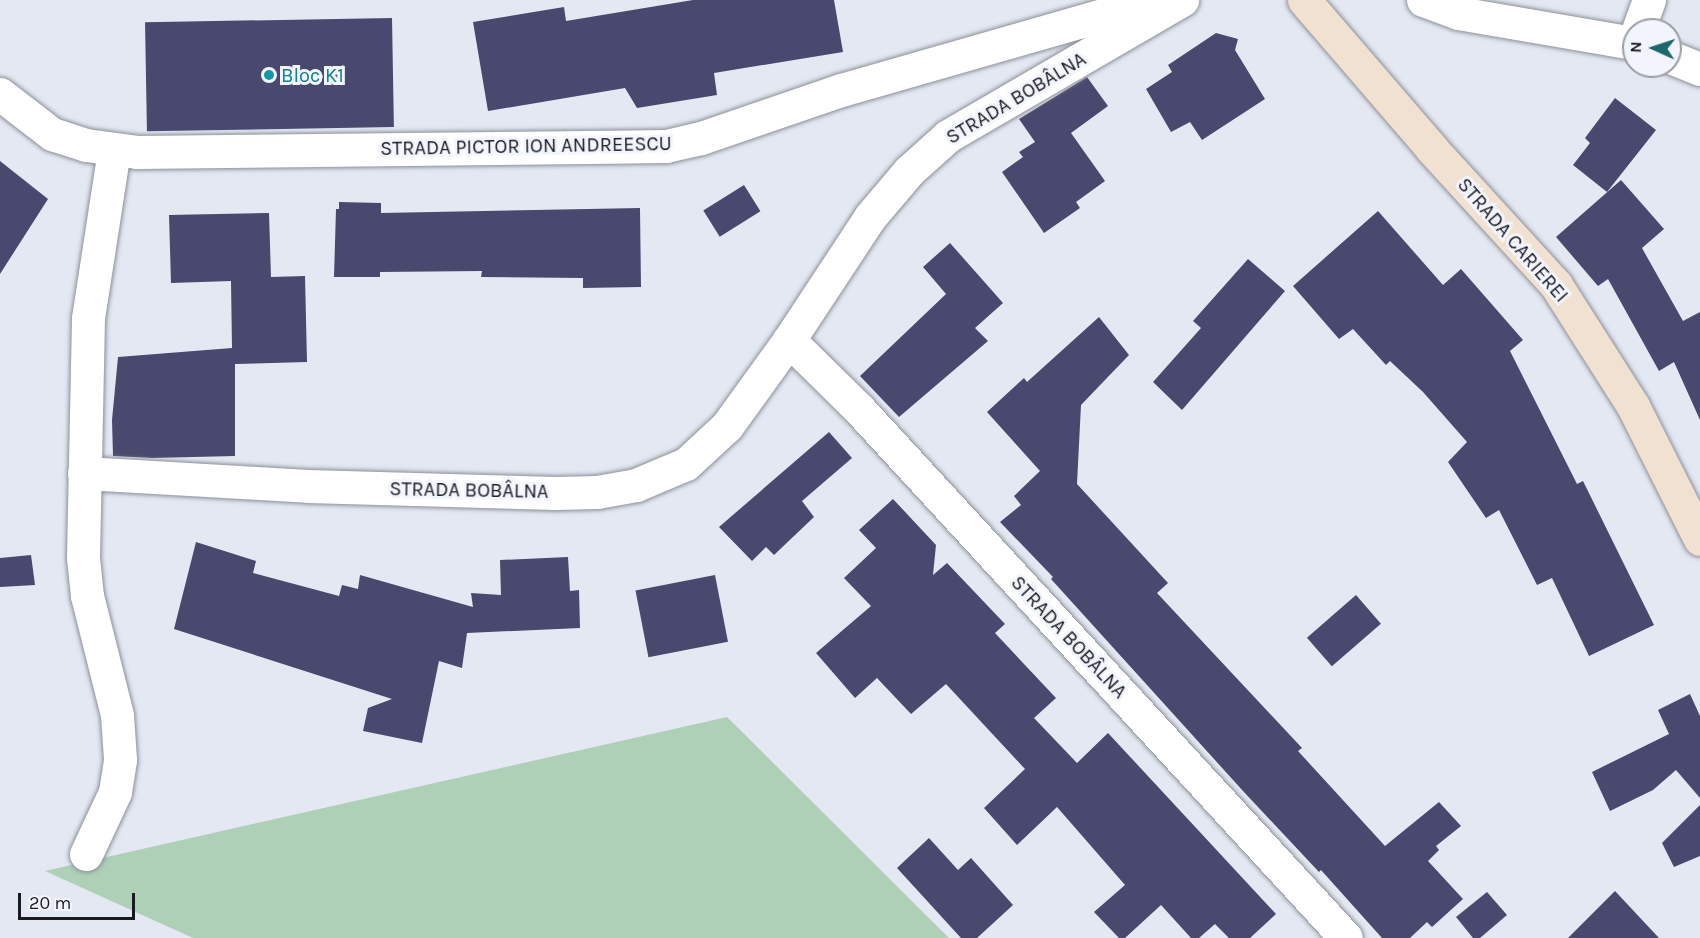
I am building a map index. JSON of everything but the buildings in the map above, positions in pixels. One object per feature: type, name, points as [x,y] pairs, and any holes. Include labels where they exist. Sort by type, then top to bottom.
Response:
[{"type":"street","name":"STRADA PICTOR ION ANDREESCU","points":[[0,94],[52,134],[86,145],[114,150],[174,153],[666,146],[701,138],[841,90],[1155,0]]},
{"type":"street","name":"STRADA BOBÂLNA","points":[[84,473],[308,486],[555,493],[597,492],[636,485],[686,464],[727,426],[789,340],[870,217],[909,171],[948,136],[1182,0]]},
{"type":"street","name":"STRADA CARIEREI","points":[[1304,0],[1432,149],[1556,285],[1633,406],[1700,539]]},
{"type":"street","points":[[1423,0],[1458,13],[1622,37]]},
{"type":"street","points":[[1643,18],[1649,0]]},
{"type":"street","points":[[1682,62],[1700,69]]},
{"type":"street","points":[[86,854],[115,792],[120,759],[117,715],[87,596],[83,557],[88,318],[114,150]]},
{"type":"street","name":"STRADA BOBÂLNA","points":[[789,340],[858,408],[1346,938]]},
{"type":"green space","points":[[727,717],[949,938],[193,938],[45,871]]},
{"type":"place","name":"Bloc K1","points":[[269,75]]}]
